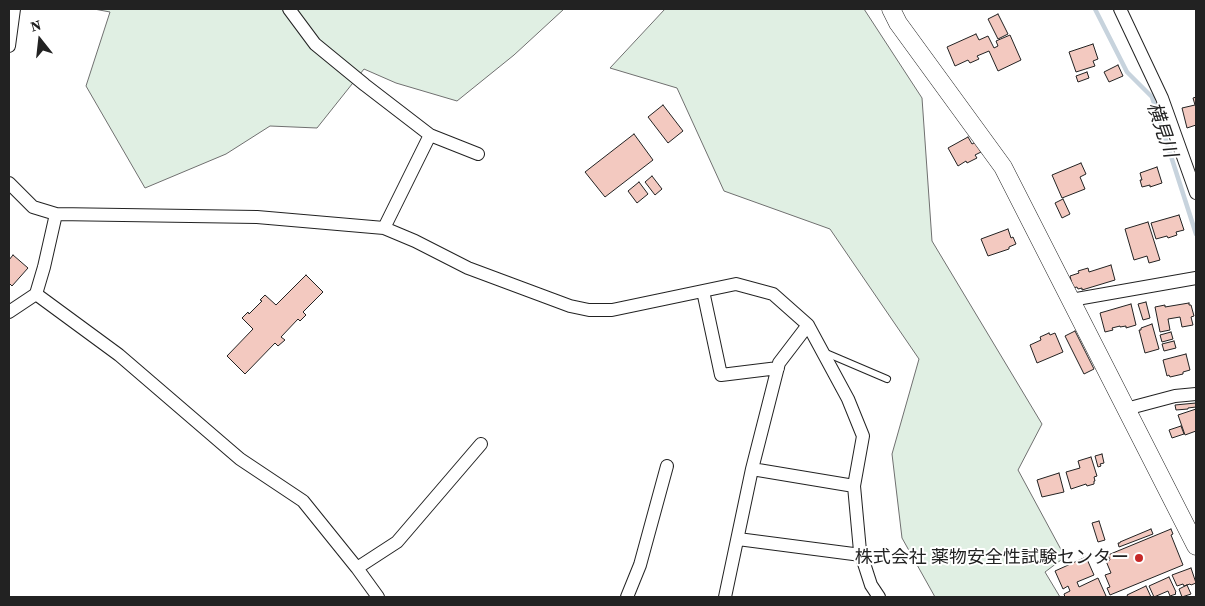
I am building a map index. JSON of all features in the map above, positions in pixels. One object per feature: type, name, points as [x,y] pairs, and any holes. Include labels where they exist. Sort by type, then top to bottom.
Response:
[{"type":"street","points":[[9,46],[14,9]]},
{"type":"street","points":[[289,9],[315,44],[430,135],[478,154]]},
{"type":"street","points":[[890,9],[1002,166],[1196,546]]},
{"type":"street","points":[[1120,9],[1191,161],[1196,193]]},
{"type":"street","points":[[384,228],[430,135]]},
{"type":"street","points":[[9,183],[33,207],[56,214],[257,218],[384,228],[415,241],[468,268],[570,306],[588,310],[612,310],[736,284],[773,294],[808,325],[848,399],[863,436],[854,486],[860,551],[871,585],[880,597]]},
{"type":"street","points":[[9,312],[36,294],[56,214]]},
{"type":"street","points":[[1071,300],[1196,278]]},
{"type":"street","points":[[703,291],[721,375],[778,368]]},
{"type":"street","points":[[36,294],[119,355],[240,459],[303,501],[378,597]]},
{"type":"street","points":[[725,597],[752,470],[779,363],[808,325]]},
{"type":"street","points":[[1126,409],[1175,396],[1196,394]]},
{"type":"street","points":[[357,568],[397,542],[481,444]]},
{"type":"street","points":[[626,597],[640,565],[667,466]]},
{"type":"street","points":[[752,470],[854,486]]},
{"type":"street","points":[[738,539],[861,556]]},
{"type":"lane","points":[[823,352],[886,379]]},
{"type":"green space","points":[[94,9],[564,9],[514,55],[457,101],[396,83],[364,69],[317,128],[270,126],[226,154],[145,188],[86,86],[110,12]]},
{"type":"green space","points":[[665,9],[864,9],[922,98],[932,241],[1042,424],[1018,470],[1065,557],[1045,572],[1060,597],[935,597],[902,538],[892,454],[919,359],[830,229],[724,191],[677,88],[610,68]]},
{"type":"building","points":[[998,14],[1008,34],[998,39],[988,19]]},
{"type":"building","points":[[976,34],[979,40],[988,36],[994,48],[998,46],[996,41],[1010,35],[1021,60],[998,71],[989,51],[977,56],[979,59],[970,63],[968,60],[955,66],[947,47]]},
{"type":"building","points":[[1093,44],[1098,59],[1093,61],[1095,66],[1076,72],[1069,52]]},
{"type":"building","points":[[1118,65],[1123,76],[1109,82],[1104,72]]},
{"type":"building","points":[[1087,72],[1089,78],[1078,82],[1076,76]]},
{"type":"building","points":[[1196,97],[1196,125],[1187,128],[1182,108],[1195,105],[1193,98]]},
{"type":"building","points":[[663,105],[683,131],[668,143],[648,117]]},
{"type":"building","points":[[634,134],[653,160],[605,197],[585,172]]},
{"type":"building","points":[[968,137],[972,144],[976,142],[981,152],[975,155],[977,158],[967,163],[966,161],[958,166],[948,148]]},
{"type":"building","points":[[1081,163],[1086,174],[1080,177],[1085,189],[1062,198],[1052,175]]},
{"type":"building","points":[[1157,167],[1162,183],[1150,187],[1150,185],[1142,187],[1140,173]]},
{"type":"building","points":[[652,176],[662,189],[655,195],[645,182]]},
{"type":"building","points":[[639,182],[648,194],[637,203],[628,191]]},
{"type":"building","points":[[1063,199],[1070,214],[1062,218],[1055,203]]},
{"type":"building","points":[[1179,215],[1184,230],[1176,232],[1177,235],[1168,238],[1167,236],[1156,239],[1151,223]]},
{"type":"building","points":[[1148,222],[1160,260],[1149,263],[1147,256],[1134,260],[1125,229]]},
{"type":"building","points":[[1008,229],[1011,238],[1013,237],[1016,244],[1009,247],[1009,249],[988,256],[981,239]]},
{"type":"building","points":[[13,255],[28,268],[12,286],[9,283],[9,260]]},
{"type":"building","points":[[1111,265],[1115,280],[1082,290],[1082,288],[1073,288],[1070,276],[1079,273],[1078,271],[1088,268],[1089,272]]},
{"type":"building","points":[[306,275],[323,292],[303,312],[306,315],[300,321],[298,319],[281,337],[285,340],[278,346],[275,343],[245,374],[227,356],[253,329],[242,318],[262,301],[260,300],[265,295],[276,305]]},
{"type":"building","points":[[1146,302],[1150,318],[1143,320],[1138,304]]},
{"type":"building","points":[[1189,303],[1194,316],[1191,317],[1193,325],[1182,327],[1180,317],[1168,319],[1170,330],[1160,332],[1155,307]]},
{"type":"building","points":[[1131,304],[1136,325],[1126,328],[1126,326],[1120,326],[1105,332],[1100,313]]},
{"type":"building","points":[[1152,324],[1159,349],[1145,353],[1139,330]]},
{"type":"building","points":[[1075,331],[1094,369],[1084,374],[1065,336]]},
{"type":"building","points":[[1171,332],[1173,339],[1162,342],[1160,335]]},
{"type":"building","points":[[1049,333],[1050,335],[1055,333],[1063,352],[1037,363],[1030,345],[1041,340],[1040,337]]},
{"type":"building","points":[[1174,341],[1176,348],[1164,351],[1162,344]]},
{"type":"building","points":[[1186,354],[1190,370],[1183,372],[1183,374],[1167,376],[1163,360]]},
{"type":"building","points":[[1196,403],[1196,407],[1176,410],[1175,405]]},
{"type":"building","points":[[1196,409],[1196,431],[1185,435],[1178,415]]},
{"type":"building","points":[[1181,426],[1184,434],[1172,438],[1169,430]]},
{"type":"building","points":[[1102,454],[1104,463],[1098,467],[1095,456]]},
{"type":"building","points":[[1091,457],[1097,476],[1094,477],[1094,484],[1087,486],[1086,484],[1071,489],[1066,472],[1080,468],[1078,461]]},
{"type":"building","points":[[1059,473],[1064,492],[1042,497],[1037,480]]},
{"type":"building","points":[[1099,521],[1105,540],[1098,542],[1092,523]]},
{"type":"building","points":[[1151,529],[1153,534],[1119,547],[1118,543]]},
{"type":"building","points":[[1171,529],[1173,534],[1171,535],[1183,565],[1110,595],[1107,588],[1110,587],[1105,575],[1111,573],[1106,561],[1110,560],[1108,555]]},
{"type":"building","points":[[1086,557],[1094,575],[1077,582],[1079,587],[1098,578],[1106,596],[1065,597],[1064,594],[1070,591],[1068,586],[1063,589],[1055,571]]},
{"type":"building","points":[[1191,568],[1196,583],[1177,586],[1172,575]]},
{"type":"building","points":[[1169,577],[1176,594],[1170,596],[1168,591],[1154,597],[1149,586]]},
{"type":"building","points":[[1187,585],[1191,594],[1182,597],[1179,589]]},
{"type":"building","points":[[1146,586],[1151,597],[1128,597],[1127,595]]},
{"type":"waterway","name":"横見川","points":[[1095,9],[1127,72],[1152,97],[1196,234]]},
{"type":"place","name":"株式会社 薬物安全性試験センター","points":[[1139,558]]}]
